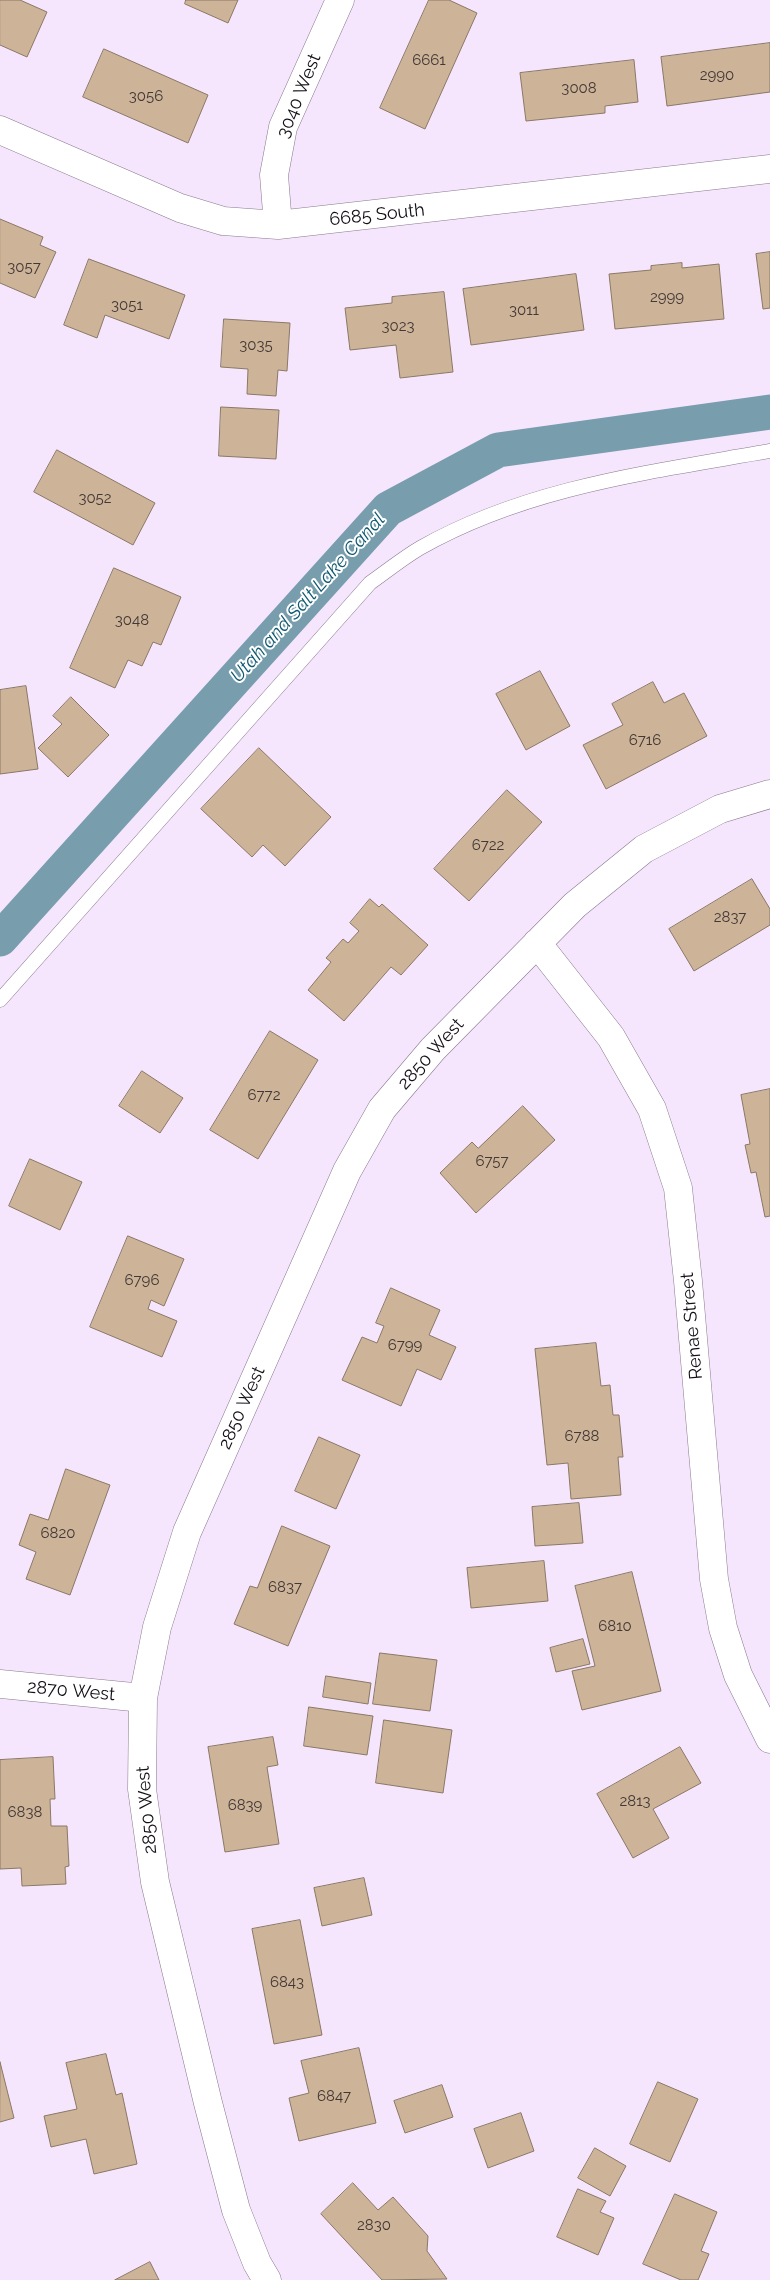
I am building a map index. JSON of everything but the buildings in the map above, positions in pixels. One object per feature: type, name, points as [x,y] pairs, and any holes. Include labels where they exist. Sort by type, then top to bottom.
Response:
[{"type":"street","name":"3040 West","points":[[278,225],[274,175],[283,127],[340,0]]},
{"type":"street","name":"6685 South","points":[[0,130],[180,208],[223,221],[278,225],[770,169]]},
{"type":"street","name":"2850 West","points":[[267,2280],[256,2264],[236,2210],[208,2103],[155,1882],[142,1789],[143,1698],[157,1627],[188,1532],[347,1171],[382,1109],[420,1064],[537,943],[576,905],[644,849],[720,810],[766,795]]},
{"type":"street","name":"Renae Street","points":[[537,943],[610,1037],[652,1110],[678,1188],[714,1579],[723,1628],[738,1675],[770,1739]]},
{"type":"street","name":"2870 West","points":[[0,1684],[143,1698]]},
{"type":"lane","points":[[0,1000],[370,583],[420,549],[454,531],[521,504],[602,481],[770,451]]},
{"type":"waterway","name":"Utah and Salt Lake Canal","points":[[0,939],[388,509],[498,450],[770,412]]}]
